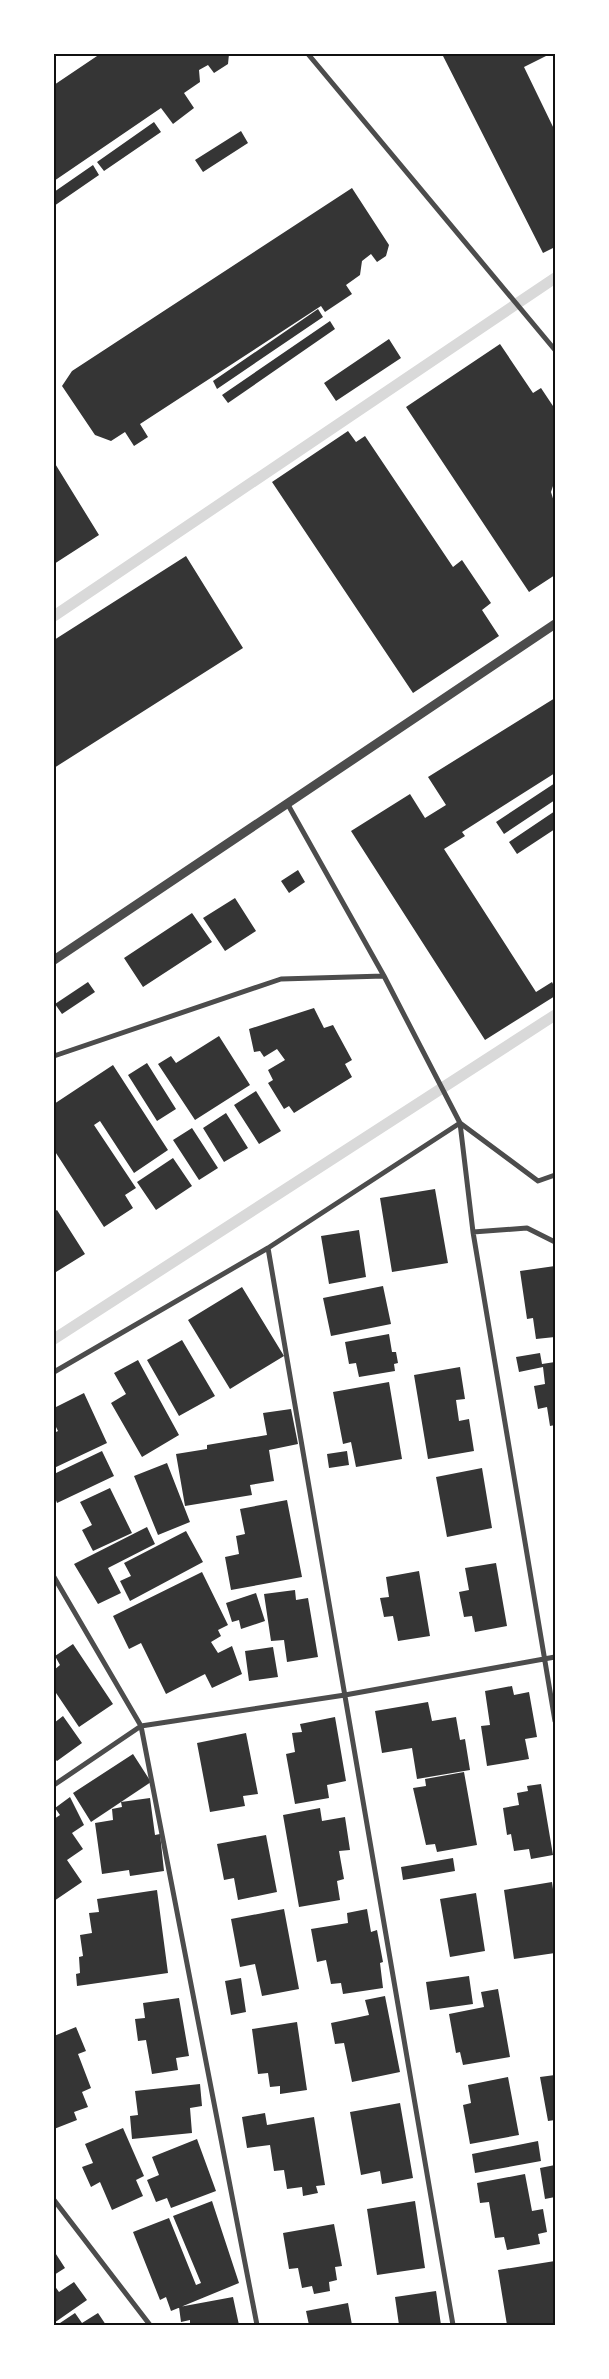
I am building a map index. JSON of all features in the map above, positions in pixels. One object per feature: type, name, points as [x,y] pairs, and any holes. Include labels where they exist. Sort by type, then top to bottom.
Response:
[{"type":"street","points":[[308,54],[555,350]]},
{"type":"street","points":[[54,960],[555,624]]},
{"type":"street","points":[[287,802],[384,976],[460,1123],[473,1232],[555,1721]]},
{"type":"street","points":[[54,1056],[281,978],[384,976]]},
{"type":"street","points":[[460,1123],[538,1181],[555,1175]]},
{"type":"street","points":[[54,1372],[268,1248],[460,1123]]},
{"type":"street","points":[[473,1232],[528,1228],[555,1242]]},
{"type":"street","points":[[268,1248],[453,2325]]},
{"type":"street","points":[[54,1577],[141,1726],[257,2325]]},
{"type":"street","points":[[54,1785],[141,1726],[346,1695],[555,1656]]},
{"type":"street","points":[[54,2200],[150,2325]]},
{"type":"building","points":[[100,54],[229,54],[228,64],[214,73],[208,65],[199,70],[200,82],[184,93],[194,108],[173,124],[161,108],[54,181],[54,85]]},
{"type":"building","points":[[442,54],[548,55],[524,67],[555,131],[555,247],[543,253]]},
{"type":"building","points":[[154,122],[161,132],[104,171],[97,162]]},
{"type":"building","points":[[241,131],[248,143],[203,172],[195,160]]},
{"type":"building","points":[[93,165],[99,175],[54,206],[54,192]]},
{"type":"building","points":[[352,188],[389,245],[386,256],[377,262],[371,254],[362,261],[360,275],[346,285],[352,294],[325,312],[321,306],[140,424],[148,437],[134,446],[125,432],[111,441],[95,435],[62,386],[72,371]]},
{"type":"building","points":[[318,309],[323,317],[217,389],[213,381]]},
{"type":"building","points":[[330,321],[335,329],[228,403],[222,395]]},
{"type":"building","points":[[389,339],[401,358],[336,401],[324,383]]},
{"type":"building","points":[[500,344],[533,393],[541,388],[555,409],[555,480],[551,492],[555,505],[555,575],[529,592],[406,407]]},
{"type":"building","points":[[348,431],[356,442],[365,436],[453,567],[462,560],[491,603],[482,610],[499,636],[413,693],[272,482]]},
{"type":"building","points":[[54,462],[99,535],[54,564]]},
{"type":"building","points":[[186,556],[243,648],[54,768],[54,640]]},
{"type":"building","points":[[555,698],[555,773],[462,832],[465,836],[444,849],[536,992],[552,982],[555,988],[555,996],[485,1040],[351,831],[410,794],[425,818],[446,805],[428,777]]},
{"type":"building","points":[[555,783],[555,800],[504,834],[496,822]]},
{"type":"building","points":[[555,811],[555,829],[517,854],[509,842]]},
{"type":"building","points":[[298,870],[305,882],[289,893],[281,881]]},
{"type":"building","points":[[235,898],[256,931],[225,951],[203,918]]},
{"type":"building","points":[[192,913],[212,942],[143,987],[124,958]]},
{"type":"building","points":[[88,982],[95,992],[62,1014],[55,1004]]},
{"type":"building","points":[[314,1008],[324,1028],[333,1025],[352,1060],[345,1064],[352,1077],[294,1113],[289,1106],[284,1109],[268,1083],[273,1080],[268,1070],[285,1060],[277,1049],[264,1057],[260,1051],[254,1052],[249,1029]]},
{"type":"building","points":[[219,1036],[250,1085],[195,1120],[158,1064],[171,1056],[176,1063]]},
{"type":"building","points":[[147,1063],[176,1109],[157,1121],[128,1075]]},
{"type":"building","points":[[113,1065],[168,1150],[134,1173],[100,1121],[94,1125],[136,1188],[125,1195],[133,1208],[104,1227],[54,1150],[54,1121],[56,1119],[54,1104]]},
{"type":"building","points":[[256,1091],[281,1131],[259,1144],[234,1105]]},
{"type":"building","points":[[226,1113],[248,1148],[224,1162],[203,1128]]},
{"type":"building","points":[[192,1128],[218,1168],[199,1180],[173,1140]]},
{"type":"building","points":[[173,1158],[192,1186],[156,1210],[137,1182]]},
{"type":"building","points":[[435,1189],[448,1263],[392,1272],[380,1198]]},
{"type":"building","points":[[57,1210],[85,1254],[56,1272],[54,1269],[54,1212]]},
{"type":"building","points":[[359,1230],[366,1277],[329,1284],[321,1236]]},
{"type":"building","points":[[555,1266],[555,1337],[536,1339],[533,1318],[527,1319],[520,1271]]},
{"type":"building","points":[[383,1286],[391,1324],[331,1336],[323,1298]]},
{"type":"building","points":[[242,1287],[284,1356],[230,1389],[188,1320]]},
{"type":"building","points":[[389,1334],[392,1352],[396,1352],[398,1363],[394,1364],[395,1371],[359,1377],[356,1363],[349,1364],[345,1342]]},
{"type":"building","points":[[182,1340],[215,1396],[179,1416],[147,1360]]},
{"type":"building","points":[[540,1353],[542,1364],[555,1362],[555,1425],[550,1426],[547,1407],[538,1409],[534,1386],[545,1384],[543,1367],[519,1372],[516,1357]]},
{"type":"building","points":[[138,1360],[179,1435],[142,1457],[111,1403],[126,1394],[114,1373]]},
{"type":"building","points":[[460,1367],[465,1399],[456,1400],[459,1421],[469,1419],[474,1451],[428,1459],[414,1375]]},
{"type":"building","points":[[389,1382],[402,1459],[356,1467],[351,1442],[343,1444],[333,1392]]},
{"type":"building","points":[[84,1393],[107,1443],[54,1468],[54,1433],[58,1431],[54,1423],[54,1408]]},
{"type":"building","points":[[291,1409],[298,1444],[269,1450],[274,1481],[250,1485],[252,1495],[185,1506],[176,1454],[207,1449],[207,1445],[267,1435],[263,1413]]},
{"type":"building","points":[[102,1451],[114,1476],[57,1503],[54,1495],[54,1474]]},
{"type":"building","points":[[347,1451],[349,1465],[329,1468],[327,1454]]},
{"type":"building","points":[[167,1463],[190,1522],[158,1535],[134,1476]]},
{"type":"building","points":[[482,1468],[492,1528],[447,1537],[436,1477]]},
{"type":"building","points":[[110,1488],[132,1533],[93,1551],[82,1530],[92,1525],[80,1502]]},
{"type":"building","points":[[287,1500],[302,1577],[231,1590],[225,1557],[239,1554],[236,1536],[245,1534],[240,1509]]},
{"type":"building","points":[[147,1527],[155,1544],[108,1568],[121,1593],[98,1604],[74,1564]]},
{"type":"building","points":[[186,1531],[203,1562],[130,1601],[120,1581],[131,1576],[124,1563]]},
{"type":"building","points":[[496,1563],[507,1626],[475,1632],[472,1616],[464,1617],[459,1592],[469,1590],[465,1568]]},
{"type":"building","points":[[419,1571],[430,1636],[398,1641],[393,1616],[384,1617],[380,1598],[389,1597],[386,1577]]},
{"type":"building","points":[[202,1572],[228,1625],[218,1630],[221,1636],[211,1642],[218,1653],[232,1646],[242,1674],[212,1688],[205,1674],[166,1694],[141,1643],[129,1649],[113,1616]]},
{"type":"building","points":[[295,1590],[296,1600],[308,1598],[318,1657],[287,1662],[284,1640],[271,1641],[264,1594]]},
{"type":"building","points":[[256,1593],[265,1621],[241,1629],[239,1620],[232,1622],[226,1603]]},
{"type":"building","points":[[73,1644],[113,1704],[79,1727],[54,1690],[54,1670],[60,1665],[55,1656]]},
{"type":"building","points":[[273,1647],[278,1677],[249,1681],[245,1651]]},
{"type":"building","points":[[512,1686],[514,1695],[529,1692],[537,1737],[525,1739],[529,1759],[487,1766],[481,1726],[490,1725],[485,1691]]},
{"type":"building","points":[[428,1702],[432,1721],[456,1717],[460,1740],[465,1739],[470,1770],[417,1779],[412,1748],[382,1753],[375,1711]]},
{"type":"building","points":[[63,1716],[82,1743],[57,1761],[54,1758],[54,1723]]},
{"type":"building","points":[[335,1717],[346,1781],[327,1785],[329,1798],[295,1804],[286,1754],[295,1752],[292,1733],[302,1732],[300,1724]]},
{"type":"building","points":[[246,1733],[258,1794],[243,1796],[245,1806],[210,1812],[197,1743]]},
{"type":"building","points":[[133,1754],[151,1782],[91,1822],[73,1793]]},
{"type":"building","points":[[464,1772],[477,1845],[437,1852],[435,1844],[426,1845],[413,1788],[426,1786],[425,1779]]},
{"type":"building","points":[[541,1784],[553,1855],[531,1859],[529,1849],[514,1851],[511,1834],[507,1835],[503,1808],[519,1805],[517,1793],[528,1791],[527,1786]]},
{"type":"building","points":[[70,1797],[84,1825],[72,1833],[83,1849],[67,1860],[82,1882],[54,1901],[54,1819],[60,1815],[55,1808]]},
{"type":"building","points":[[150,1798],[155,1835],[160,1834],[164,1871],[130,1876],[129,1870],[102,1874],[95,1823],[113,1820],[112,1809],[122,1807],[121,1802]]},
{"type":"building","points":[[320,1808],[322,1821],[345,1817],[350,1850],[339,1851],[344,1879],[337,1881],[340,1900],[299,1907],[283,1815]]},
{"type":"building","points":[[266,1835],[277,1892],[238,1900],[234,1878],[224,1880],[217,1844]]},
{"type":"building","points":[[453,1858],[455,1871],[403,1880],[401,1867]]},
{"type":"building","points":[[552,1882],[553,1889],[555,1889],[555,1953],[514,1959],[504,1890]]},
{"type":"building","points":[[157,1890],[168,1973],[77,1986],[76,1974],[80,1973],[79,1957],[83,1956],[80,1935],[92,1933],[89,1913],[99,1912],[97,1899]]},
{"type":"building","points":[[476,1893],[485,1951],[450,1957],[440,1899]]},
{"type":"building","points":[[284,1909],[299,1989],[262,1996],[255,1964],[240,1967],[231,1919]]},
{"type":"building","points":[[367,1909],[371,1932],[377,1930],[383,1962],[380,1963],[383,1988],[343,1994],[341,1983],[331,1984],[326,1960],[317,1962],[311,1929],[348,1923],[347,1913]]},
{"type":"building","points":[[469,1976],[473,2004],[430,2010],[426,1982]]},
{"type":"building","points":[[241,1978],[246,2012],[231,2015],[225,1981]]},
{"type":"building","points":[[498,1989],[510,2057],[463,2065],[460,2052],[456,2053],[449,2014],[484,2007],[481,1992]]},
{"type":"building","points":[[385,1996],[400,2072],[352,2082],[344,2043],[335,2044],[331,2023],[369,2015],[365,2000]]},
{"type":"building","points":[[179,1998],[189,2056],[176,2058],[178,2070],[152,2074],[146,2040],[138,2041],[135,2019],[145,2018],[143,2003]]},
{"type":"building","points":[[297,2022],[307,2090],[280,2094],[280,2086],[270,2087],[268,2073],[258,2074],[252,2029]]},
{"type":"building","points":[[76,2027],[86,2051],[78,2054],[91,2088],[82,2092],[88,2107],[74,2112],[77,2120],[54,2129],[54,2036]]},
{"type":"building","points":[[555,2075],[555,2120],[548,2121],[540,2077]]},
{"type":"building","points":[[508,2077],[519,2135],[470,2144],[463,2105],[471,2103],[468,2085]]},
{"type":"building","points":[[200,2084],[202,2106],[190,2108],[192,2133],[132,2139],[130,2116],[138,2115],[135,2091]]},
{"type":"building","points":[[400,2103],[413,2178],[382,2184],[380,2171],[361,2175],[350,2112]]},
{"type":"building","points":[[265,2113],[267,2125],[314,2117],[325,2185],[316,2186],[318,2193],[303,2196],[302,2187],[287,2189],[284,2170],[274,2171],[270,2145],[247,2148],[242,2117]]},
{"type":"building","points":[[123,2128],[144,2176],[136,2180],[143,2196],[112,2210],[100,2182],[91,2187],[82,2167],[93,2163],[85,2144]]},
{"type":"building","points":[[197,2139],[216,2191],[171,2208],[167,2198],[156,2202],[147,2180],[159,2175],[152,2157]]},
{"type":"building","points":[[538,2141],[541,2161],[475,2173],[472,2154]]},
{"type":"building","points":[[555,2165],[555,2197],[545,2199],[540,2168]]},
{"type":"building","points":[[525,2174],[532,2211],[543,2209],[547,2232],[538,2234],[540,2244],[507,2250],[504,2237],[495,2238],[489,2202],[480,2203],[477,2183]]},
{"type":"building","points":[[212,2201],[239,2283],[171,2311],[166,2297],[160,2300],[133,2232],[169,2218],[196,2285],[201,2283],[173,2216]]},
{"type":"building","points":[[415,2201],[425,2268],[377,2275],[367,2209]]},
{"type":"building","points":[[334,2224],[342,2266],[335,2267],[337,2280],[329,2282],[330,2291],[314,2294],[312,2286],[302,2288],[298,2268],[289,2269],[283,2233]]},
{"type":"building","points":[[54,2251],[65,2268],[54,2275]]},
{"type":"building","points":[[555,2261],[555,2325],[507,2325],[498,2270]]},
{"type":"building","points":[[74,2282],[87,2300],[54,2323],[54,2285],[59,2292]]},
{"type":"building","points":[[436,2291],[441,2325],[399,2325],[395,2297]]},
{"type":"building","points":[[233,2297],[239,2325],[190,2325],[190,2320],[181,2322],[179,2307]]},
{"type":"building","points":[[348,2303],[352,2325],[309,2325],[306,2311]]},
{"type":"building","points":[[75,2313],[82,2323],[98,2313],[106,2325],[57,2325]]},
{"type":"waterway","points":[[54,616],[555,278]]},
{"type":"waterway","points":[[54,1339],[555,1015]]}]
